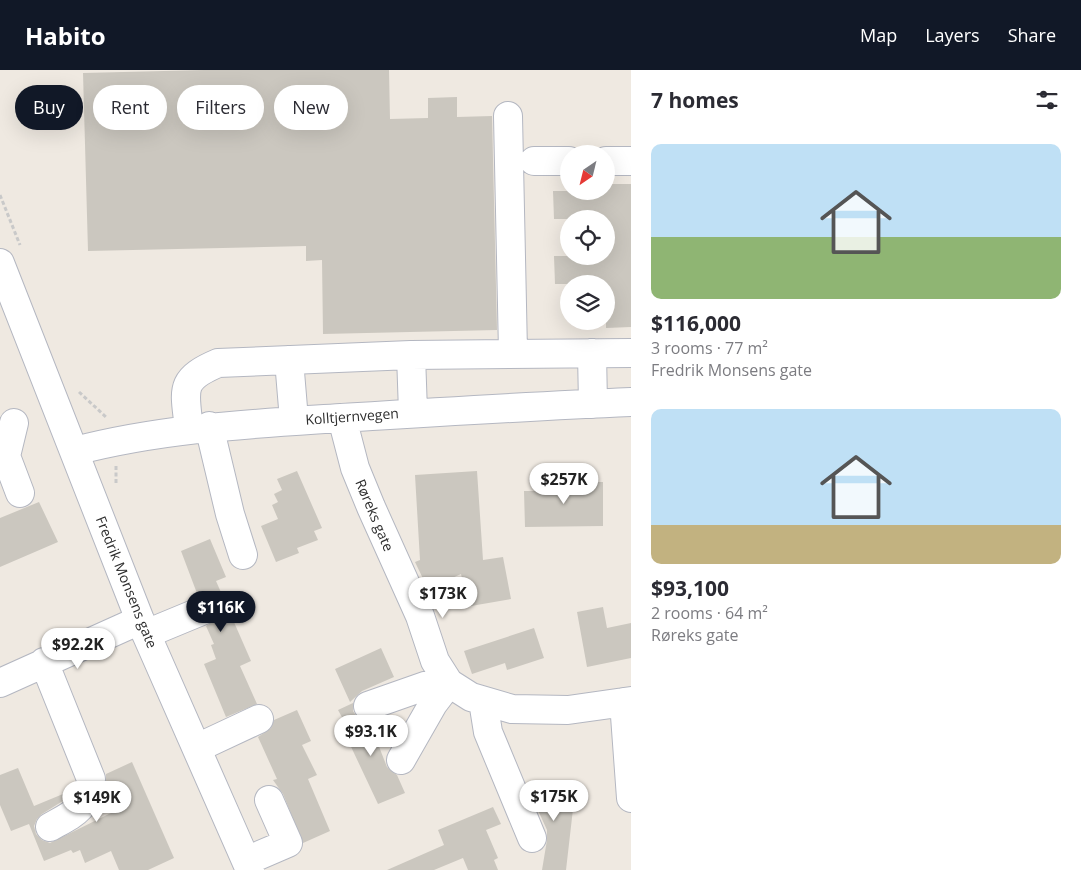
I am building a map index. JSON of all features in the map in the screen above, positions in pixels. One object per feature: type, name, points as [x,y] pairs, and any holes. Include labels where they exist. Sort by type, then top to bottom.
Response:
[{"type":"street","points":[[508,116],[513,352]]},
{"type":"street","points":[[534,161],[560,161]]},
{"type":"street","points":[[615,161],[631,161]]},
{"type":"street","name":"Fredrik Monsens gate","points":[[11,257],[76,451],[143,627],[248,866]]},
{"type":"street","points":[[243,555],[186,394],[189,380],[199,371],[218,364],[289,360],[513,352],[631,353]]},
{"type":"street","points":[[592,354],[593,404]]},
{"type":"street","points":[[411,355],[413,412]]},
{"type":"street","points":[[289,360],[294,420]]},
{"type":"street","name":"Kolltjernvegen","points":[[76,451],[116,440],[199,427],[413,412],[631,402]]},
{"type":"street","name":"Røreks gate","points":[[342,418],[355,468],[371,508],[420,616],[435,661],[449,683],[471,697],[512,709],[568,710],[627,702]]},
{"type":"street","points":[[14,423],[3,458],[20,494]]},
{"type":"street","points":[[0,683],[44,662],[143,627],[204,610]]},
{"type":"street","points":[[44,662],[90,779],[88,796],[78,810],[50,827]]},
{"type":"street","points":[[368,706],[425,686],[449,683]]},
{"type":"street","points":[[401,760],[433,704],[449,683]]},
{"type":"street","points":[[483,701],[488,732],[532,838]]},
{"type":"street","points":[[627,702],[631,798]]},
{"type":"street","points":[[197,748],[259,718]]},
{"type":"street","points":[[248,866],[288,843],[268,800]]},
{"type":"path","points":[[0,195],[11,257]]},
{"type":"path","points":[[77,390],[106,416],[116,440],[116,483],[118,491]]},
{"type":"building","points":[[204,70],[389,70],[390,119],[428,118],[428,98],[457,97],[457,117],[492,116],[497,330],[323,334],[322,260],[306,261],[306,246],[88,251],[83,73]]},
{"type":"building","points":[[615,184],[631,184],[631,327],[615,328],[615,275],[560,275],[560,284],[555,284],[554,256],[560,256],[560,265],[615,265],[615,210],[560,210],[560,219],[554,219],[553,191],[560,191],[560,200],[615,200]]},
{"type":"building","points":[[297,471],[322,528],[314,531],[318,540],[297,548],[299,553],[276,562],[261,526],[278,519],[272,505],[278,502],[274,494],[282,490],[277,479]]},
{"type":"building","points":[[477,471],[483,560],[503,557],[511,599],[471,606],[470,597],[466,597],[461,574],[428,589],[415,562],[420,560],[415,475]]},
{"type":"building","points":[[534,482],[603,482],[603,526],[525,527],[524,491],[534,491]]},
{"type":"building","points":[[39,502],[58,542],[0,567],[0,518]]},
{"type":"building","points":[[210,539],[226,577],[216,581],[251,661],[240,666],[257,704],[226,717],[204,664],[216,659],[211,645],[214,644],[206,626],[217,619],[219,604],[213,597],[206,595],[198,596],[181,551]]},
{"type":"building","points":[[603,607],[607,628],[631,623],[631,658],[587,667],[577,612]]},
{"type":"building","points":[[534,628],[544,658],[507,670],[505,663],[472,674],[464,651]]},
{"type":"building","points":[[381,648],[394,677],[362,691],[350,702],[335,669]]},
{"type":"building","points":[[353,703],[353,711],[357,717],[369,721],[387,767],[397,775],[405,793],[378,804],[345,734],[350,732],[338,710]]},
{"type":"building","points":[[297,710],[311,741],[302,745],[317,775],[308,779],[330,831],[303,843],[283,794],[273,780],[277,779],[258,737],[271,728],[274,720]]},
{"type":"building","points":[[132,762],[174,858],[148,870],[119,870],[111,851],[85,863],[80,850],[73,853],[71,850],[44,861],[29,824],[11,831],[0,805],[0,775],[18,768],[34,806],[63,794],[66,799],[42,814],[34,826],[36,834],[42,840],[50,843],[115,811],[106,784],[106,774]]},
{"type":"building","points":[[532,780],[562,780],[563,809],[573,809],[566,870],[542,870],[547,830],[532,797]]},
{"type":"building","points":[[493,807],[501,824],[486,830],[498,858],[494,860],[498,870],[468,870],[463,858],[434,870],[387,870],[444,845],[438,830]]}]
